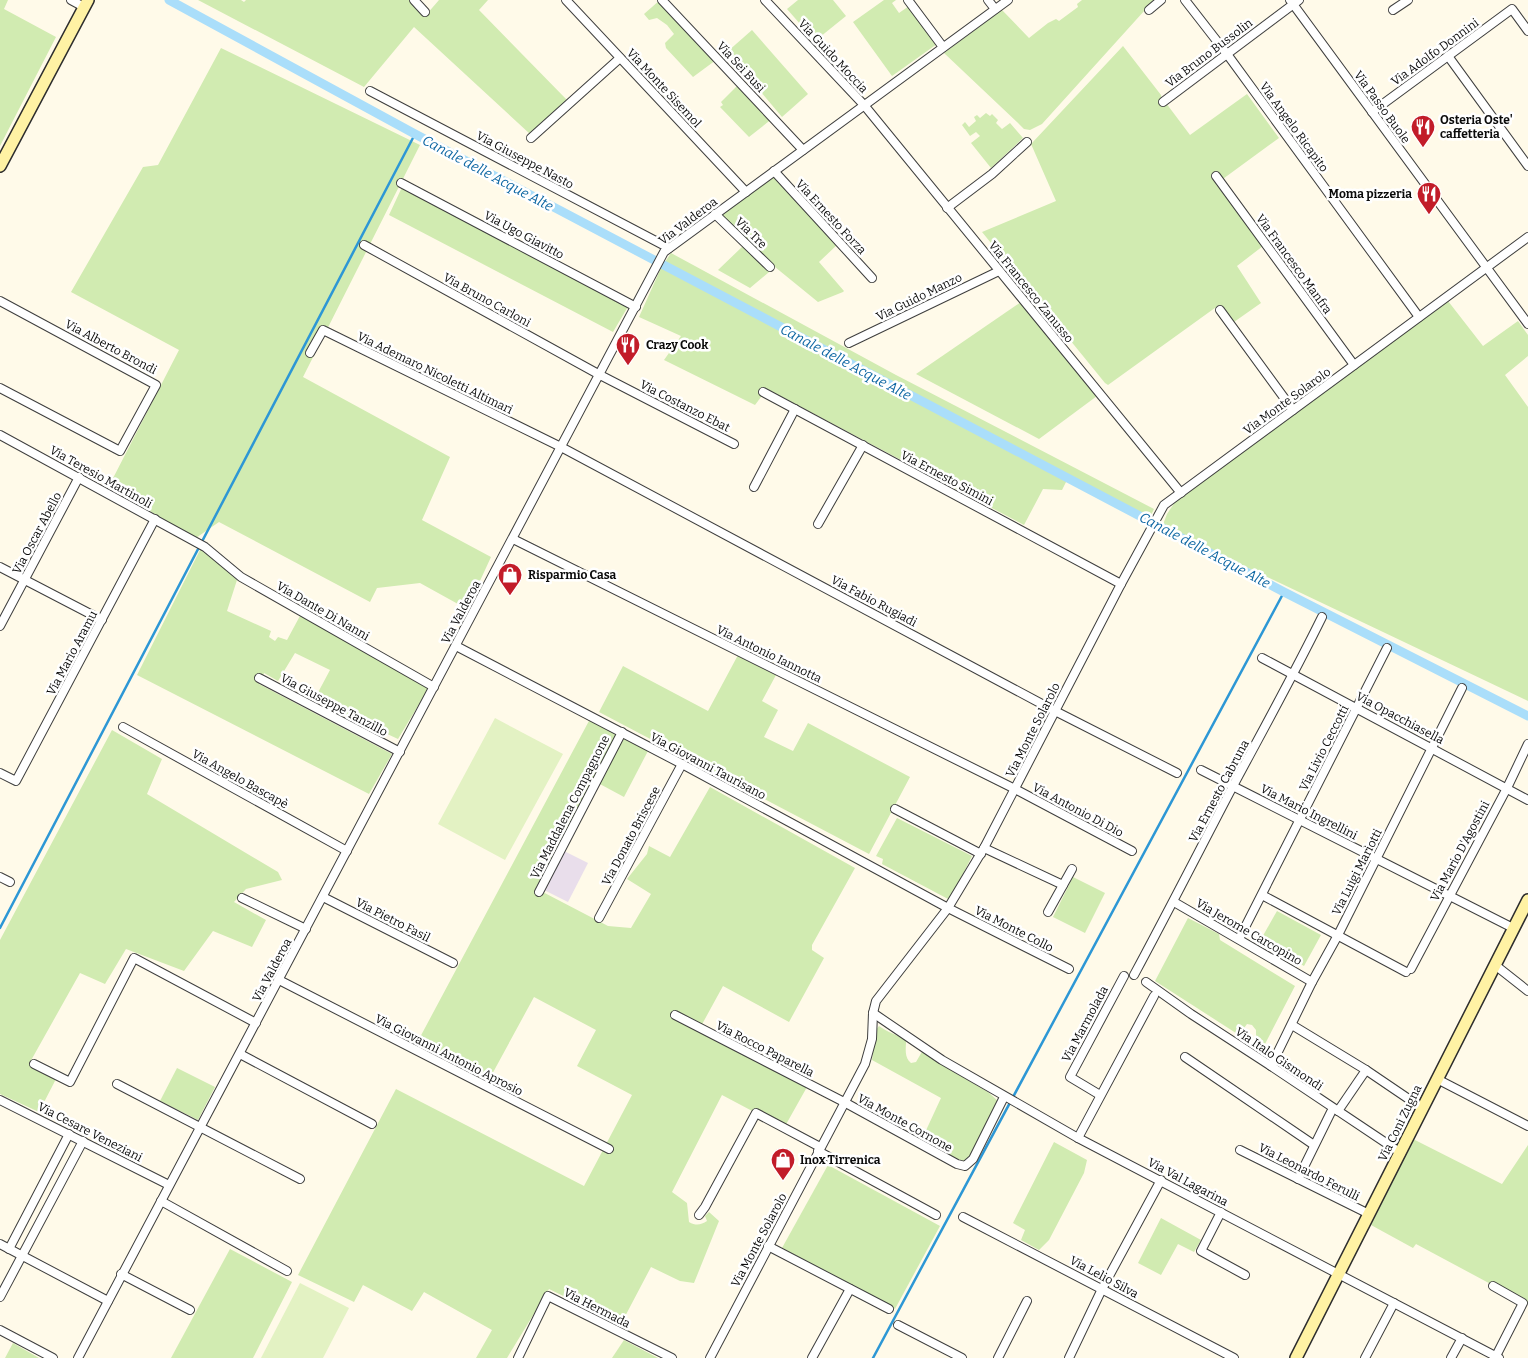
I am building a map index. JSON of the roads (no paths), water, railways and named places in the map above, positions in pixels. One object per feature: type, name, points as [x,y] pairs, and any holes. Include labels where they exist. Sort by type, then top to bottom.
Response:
[{"type":"street","points":[[0,166],[86,3],[71,0]]},
{"type":"street","points":[[414,0],[425,12]]},
{"type":"street","name":"Via Monte Sisemol","points":[[566,0],[746,192]]},
{"type":"street","name":"Via Sei Busi","points":[[662,0],[803,150]]},
{"type":"street","name":"Via Guido Moccia","points":[[765,0],[864,105]]},
{"type":"street","points":[[908,0],[943,47]]},
{"type":"street","points":[[988,0],[995,10]]},
{"type":"street","name":"Via Valderoa","points":[[78,1358],[666,250],[1008,0]]},
{"type":"street","points":[[1150,10],[1161,0]]},
{"type":"street","name":"Via Angelo Ricapito","points":[[1185,0],[1419,317]]},
{"type":"street","points":[[1393,10],[1408,0]]},
{"type":"street","name":"Via Bruno Bussolin","points":[[1163,102],[1294,1]]},
{"type":"street","name":"Via Passo Buole","points":[[1294,1],[1372,112],[1528,324]]},
{"type":"street","name":"Via Adolfo Donnini","points":[[1372,112],[1512,9],[1528,32]]},
{"type":"street","points":[[1448,56],[1528,166]]},
{"type":"street","points":[[531,138],[620,58]]},
{"type":"street","name":"Via Giuseppe Nasto","points":[[370,91],[666,250]]},
{"type":"street","name":"Via Francesco Zanusso","points":[[864,105],[1181,493]]},
{"type":"street","points":[[947,208],[992,174],[1027,142]]},
{"type":"street","name":"Via Ernesto Forza","points":[[774,171],[872,278]]},
{"type":"street","name":"Via Francesco Manfra","points":[[1216,176],[1354,365]]},
{"type":"street","name":"Via Ugo Giavitto","points":[[401,183],[636,306]]},
{"type":"street","name":"Via Tre","points":[[715,214],[770,267]]},
{"type":"street","name":"Via Monte Solarolo","points":[[710,1358],[865,1064],[872,1039],[873,1013],[876,1001],[948,908],[982,851],[1164,505],[1528,237]]},
{"type":"street","name":"Via Bruno Carloni","points":[[364,245],[600,375]]},
{"type":"street","name":"Via Guido Manzo","points":[[849,343],[999,271]]},
{"type":"street","name":"Via Alberto Brondi","points":[[0,300],[156,385],[120,452],[0,388]]},
{"type":"street","points":[[1220,310],[1293,410]]},
{"type":"street","name":"Via Ademaro Nicoletti Altimari","points":[[310,353],[323,330],[561,447]]},
{"type":"street","name":"Via Costanzo Ebat","points":[[600,375],[734,444]]},
{"type":"street","name":"Via Ernesto Simini","points":[[763,392],[1121,584]]},
{"type":"street","points":[[754,487],[795,409]]},
{"type":"street","name":"Via Teresio Martinoli","points":[[0,437],[79,477],[205,547]]},
{"type":"street","points":[[818,524],[862,445]]},
{"type":"street","name":"Via Fabio Rugiadi","points":[[561,447],[1055,711],[1177,773]]},
{"type":"street","name":"Via Oscar Abello","points":[[0,626],[79,477]]},
{"type":"street","name":"Via Mario Aramu","points":[[0,773],[16,781],[155,519]]},
{"type":"street","name":"Via Antonio Iannotta","points":[[513,539],[1015,789]]},
{"type":"street","name":"Via Dante Di Nanni","points":[[205,547],[241,577],[434,688]]},
{"type":"street","points":[[0,567],[102,620]]},
{"type":"street","name":"Via Ernesto Cabruna","points":[[1134,975],[1174,902],[1233,786],[1294,675],[1322,617]]},
{"type":"street","name":"Via Giovanni Taurisano","points":[[456,646],[622,732],[948,908]]},
{"type":"street","name":"Via Livio Ceccotti","points":[[1239,939],[1388,648]]},
{"type":"street","name":"Via Opacchiasella","points":[[1262,658],[1432,747],[1528,800]]},
{"type":"street","name":"Via Giuseppe Tanzillo","points":[[259,678],[400,752]]},
{"type":"street","name":"Via Luigi Mariotti","points":[[1271,1066],[1462,688]]},
{"type":"street","name":"Via Angelo Bascapè","points":[[122,727],[347,851]]},
{"type":"street","name":"Via Maddalena Compagnone","points":[[539,892],[622,732]]},
{"type":"street","name":"Via Mario D'Agostini","points":[[1338,936],[1409,971],[1507,788],[1528,744]]},
{"type":"street","name":"Via Donato Briscese","points":[[600,918],[682,764]]},
{"type":"street","name":"Via Mario Ingrellini","points":[[1201,770],[1514,928]]},
{"type":"street","name":"Via Antonio Di Dio","points":[[1015,789],[1132,851]]},
{"type":"street","points":[[895,809],[982,851],[1063,885]]},
{"type":"street","points":[[1048,912],[1072,869]]},
{"type":"street","points":[[0,878],[10,882]]},
{"type":"street","points":[[1262,895],[1338,936]]},
{"type":"street","name":"Via Pietro Fasil","points":[[323,897],[453,963]]},
{"type":"street","points":[[242,898],[306,929]]},
{"type":"street","name":"Via Coni Zugna","points":[[1296,1358],[1528,900]]},
{"type":"street","name":"Via Jerome Carcopino","points":[[1174,902],[1312,982]]},
{"type":"street","name":"Via Monte Collo","points":[[948,908],[1069,969]]},
{"type":"street","points":[[34,1064],[70,1082],[134,958],[256,1023]]},
{"type":"street","points":[[1495,965],[1528,991]]},
{"type":"street","name":"Via Marmolada","points":[[1100,1095],[1070,1077],[1124,976]]},
{"type":"street","name":"Via Giovanni Antonio Aprosio","points":[[279,980],[608,1149]]},
{"type":"street","name":"Via Italo Gismondi","points":[[1146,982],[1271,1066],[1335,1112],[1401,1153]]},
{"type":"street","points":[[1078,1138],[1154,996]]},
{"type":"street","name":"Via Val Lagarina","points":[[873,1013],[942,1060],[1078,1138],[1497,1357]]},
{"type":"street","name":"Via Rocco Paparella","points":[[675,1015],[844,1102]]},
{"type":"street","points":[[1292,1025],[1366,1070],[1422,1108]]},
{"type":"street","points":[[240,1054],[372,1124]]},
{"type":"street","points":[[1185,1057],[1314,1145]]},
{"type":"street","points":[[1298,1179],[1314,1145],[1335,1112],[1366,1070]]},
{"type":"street","points":[[1437,1079],[1528,1126]]},
{"type":"street","points":[[117,1084],[300,1179]]},
{"type":"street","name":"Via Monte Cornone","points":[[844,1102],[957,1164],[965,1166],[973,1159],[1004,1097]]},
{"type":"street","name":"Via Cesare Veneziani","points":[[0,1100],[169,1185]]},
{"type":"street","points":[[699,1214],[705,1207],[756,1113],[936,1214]]},
{"type":"street","points":[[9,1249],[69,1134]]},
{"type":"street","points":[[0,1297],[83,1141]]},
{"type":"street","name":"Via Leonardo Ferulli","points":[[1240,1150],[1369,1214]]},
{"type":"street","points":[[1069,1358],[1102,1289],[1160,1180]]},
{"type":"street","points":[[161,1201],[287,1271]]},
{"type":"street","points":[[1221,1212],[1201,1251],[1245,1275]]},
{"type":"street","name":"Via Lelio Silva","points":[[963,1217],[1234,1358]]},
{"type":"street","points":[[0,1244],[108,1301]]},
{"type":"street","points":[[768,1246],[889,1309]]},
{"type":"street","points":[[121,1274],[190,1310]]},
{"type":"street","points":[[1493,1286],[1523,1303],[1497,1357]]},
{"type":"street","points":[[812,1358],[850,1289]]},
{"type":"street","name":"Via Hermada","points":[[518,1358],[548,1296],[672,1358]]},
{"type":"street","points":[[998,1358],[1027,1301]]},
{"type":"street","points":[[1365,1358],[1394,1303]]},
{"type":"street","points":[[898,1325],[962,1358]]},
{"type":"street","points":[[0,1330],[53,1358]]},
{"type":"street","points":[[1451,1358],[1462,1338]]},
{"type":"waterway","name":"Canale delle Acque Alte","points":[[169,0],[415,134],[1284,592],[1528,716]]},
{"type":"waterway","points":[[0,928],[415,134]]},
{"type":"waterway","points":[[873,1358],[1284,592]]},
{"type":"place","name":"Osteria Oste' caffetteria","points":[[1423,148]]},
{"type":"place","name":"Moma pizzeria","points":[[1429,215]]},
{"type":"place","name":"Crazy Cook","points":[[628,366]]},
{"type":"place","name":"Risparmio Casa","points":[[510,596]]},
{"type":"place","name":"Inox Tirrenica","points":[[783,1181]]}]
